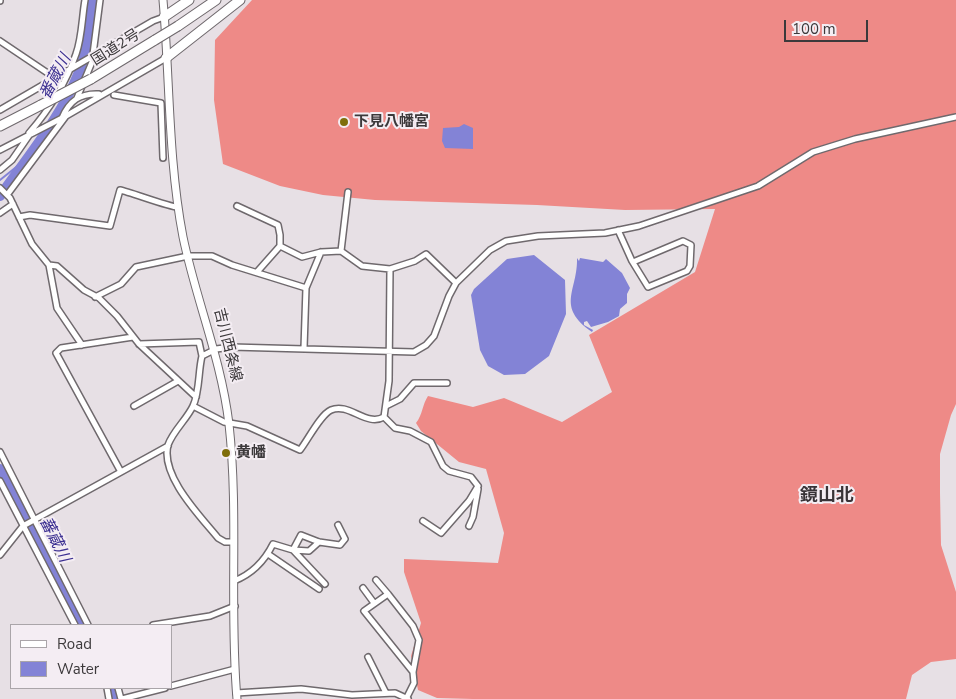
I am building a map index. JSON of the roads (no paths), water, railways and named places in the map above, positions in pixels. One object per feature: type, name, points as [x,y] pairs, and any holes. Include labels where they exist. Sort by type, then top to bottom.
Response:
[{"type":"highway","points":[[164,17],[188,0]]},
{"type":"highway","name":"国道2号","points":[[0,126],[91,79],[178,26],[216,0]]},
{"type":"highway","points":[[166,58],[240,0]]},
{"type":"main road","name":"吉川西条線","points":[[163,0],[166,58],[165,123],[188,256],[216,349],[229,424],[234,542],[236,696]]},
{"type":"street","points":[[0,170],[12,160],[62,87],[76,54],[85,0]]},
{"type":"street","points":[[6,194],[64,117],[65,110],[77,96],[93,57],[100,0]]},
{"type":"street","points":[[0,110],[153,21],[164,17]]},
{"type":"street","points":[[0,41],[55,78],[62,87],[77,96],[98,94]]},
{"type":"street","points":[[0,150],[64,117],[166,58]]},
{"type":"street","points":[[114,96],[160,103],[165,123],[163,158]]},
{"type":"street","points":[[202,356],[216,349],[232,347],[414,352],[431,341],[456,283],[490,250],[506,241],[538,236],[605,233],[618,230],[739,194],[758,186],[813,152],[855,139],[956,117]]},
{"type":"street","points":[[0,188],[14,204],[32,244],[49,265],[56,305],[82,345]]},
{"type":"street","points":[[19,217],[30,215],[110,226],[120,190],[149,197],[173,208],[178,206]]},
{"type":"street","points":[[341,251],[348,192]]},
{"type":"street","points":[[0,213],[14,204]]},
{"type":"street","points":[[238,206],[278,225],[280,246],[257,272]]},
{"type":"street","points":[[618,230],[632,262],[648,287],[687,271],[690,266],[691,245],[682,241],[632,262]]},
{"type":"street","points":[[280,246],[302,257],[321,252],[341,251],[362,266],[390,270],[416,261],[426,254],[456,283]]},
{"type":"street","points":[[304,348],[306,288],[321,252]]},
{"type":"street","points":[[95,296],[122,284],[136,267],[188,256],[212,256],[232,265],[306,288]]},
{"type":"street","points":[[49,265],[56,266],[95,296],[117,316],[139,344],[196,397]]},
{"type":"street","points":[[384,418],[389,382],[390,270]]},
{"type":"street","points":[[121,472],[56,353],[61,348],[133,337]]},
{"type":"street","points":[[0,555],[23,526],[168,446],[193,406],[196,397],[202,356],[199,342],[139,344]]},
{"type":"street","points":[[134,406],[178,381]]},
{"type":"street","points":[[386,406],[400,399],[414,383],[447,383]]},
{"type":"street","points":[[193,406],[229,424],[247,426],[300,450],[323,417],[331,410],[339,409],[371,420],[384,418]]},
{"type":"street","points":[[384,418],[395,428],[410,431],[431,442],[443,466],[449,471],[471,477],[478,486],[474,517],[469,526]]},
{"type":"street","points":[[168,446],[172,473],[184,497],[218,538],[225,542],[234,542]]},
{"type":"street","points":[[0,452],[39,532],[87,624]]},
{"type":"street","points":[[0,481],[74,624]]},
{"type":"street","points":[[423,521],[441,533],[469,501],[478,486]]},
{"type":"street","points":[[293,550],[301,535],[319,542],[340,545],[345,539],[338,525]]},
{"type":"street","points":[[234,581],[246,576],[268,554],[273,544],[293,550],[309,551],[319,542]]},
{"type":"street","points":[[293,550],[324,584]]},
{"type":"street","points":[[268,554],[319,589]]},
{"type":"street","points":[[236,696],[280,689],[352,695],[395,693],[407,698],[414,683],[413,672],[419,640],[413,626],[376,580]]},
{"type":"street","points":[[363,588],[374,603]]},
{"type":"street","points":[[388,594],[364,612],[413,672]]},
{"type":"street","points":[[159,624],[210,616],[235,606]]},
{"type":"street","points":[[368,657],[386,693]]},
{"type":"street","points":[[172,686],[236,669]]},
{"type":"street","points":[[122,699],[161,689]]},
{"type":"water","points":[[464,124],[473,128],[473,149],[445,148],[442,141],[443,128],[459,127]]},
{"type":"water","points":[[534,255],[565,280],[566,314],[549,356],[525,374],[504,375],[488,366],[480,350],[471,295],[474,289],[507,259]]},
{"type":"water","points":[[577,258],[579,261],[580,258],[603,262],[606,259],[622,273],[630,288],[627,294],[627,303],[620,309],[619,316],[608,322],[591,327],[587,321],[584,322],[584,325],[593,330],[592,332],[581,323],[571,306]]},
{"type":"waterway","name":"番蔵川","points":[[0,196],[48,130],[69,94],[84,57],[93,0]]},
{"type":"waterway","points":[[0,180],[25,160]]},
{"type":"waterway","name":"蕃蔵川","points":[[0,469],[80,624]]},
{"type":"waterway","name":"蕃蔵川","points":[[112,689],[115,699]]},
{"type":"place","name":"下見八幡宮","points":[[344,122]]},
{"type":"place","name":"黄幡","points":[[226,453]]},
{"type":"district","name":"鏡山北","points":[[827,497]]}]
